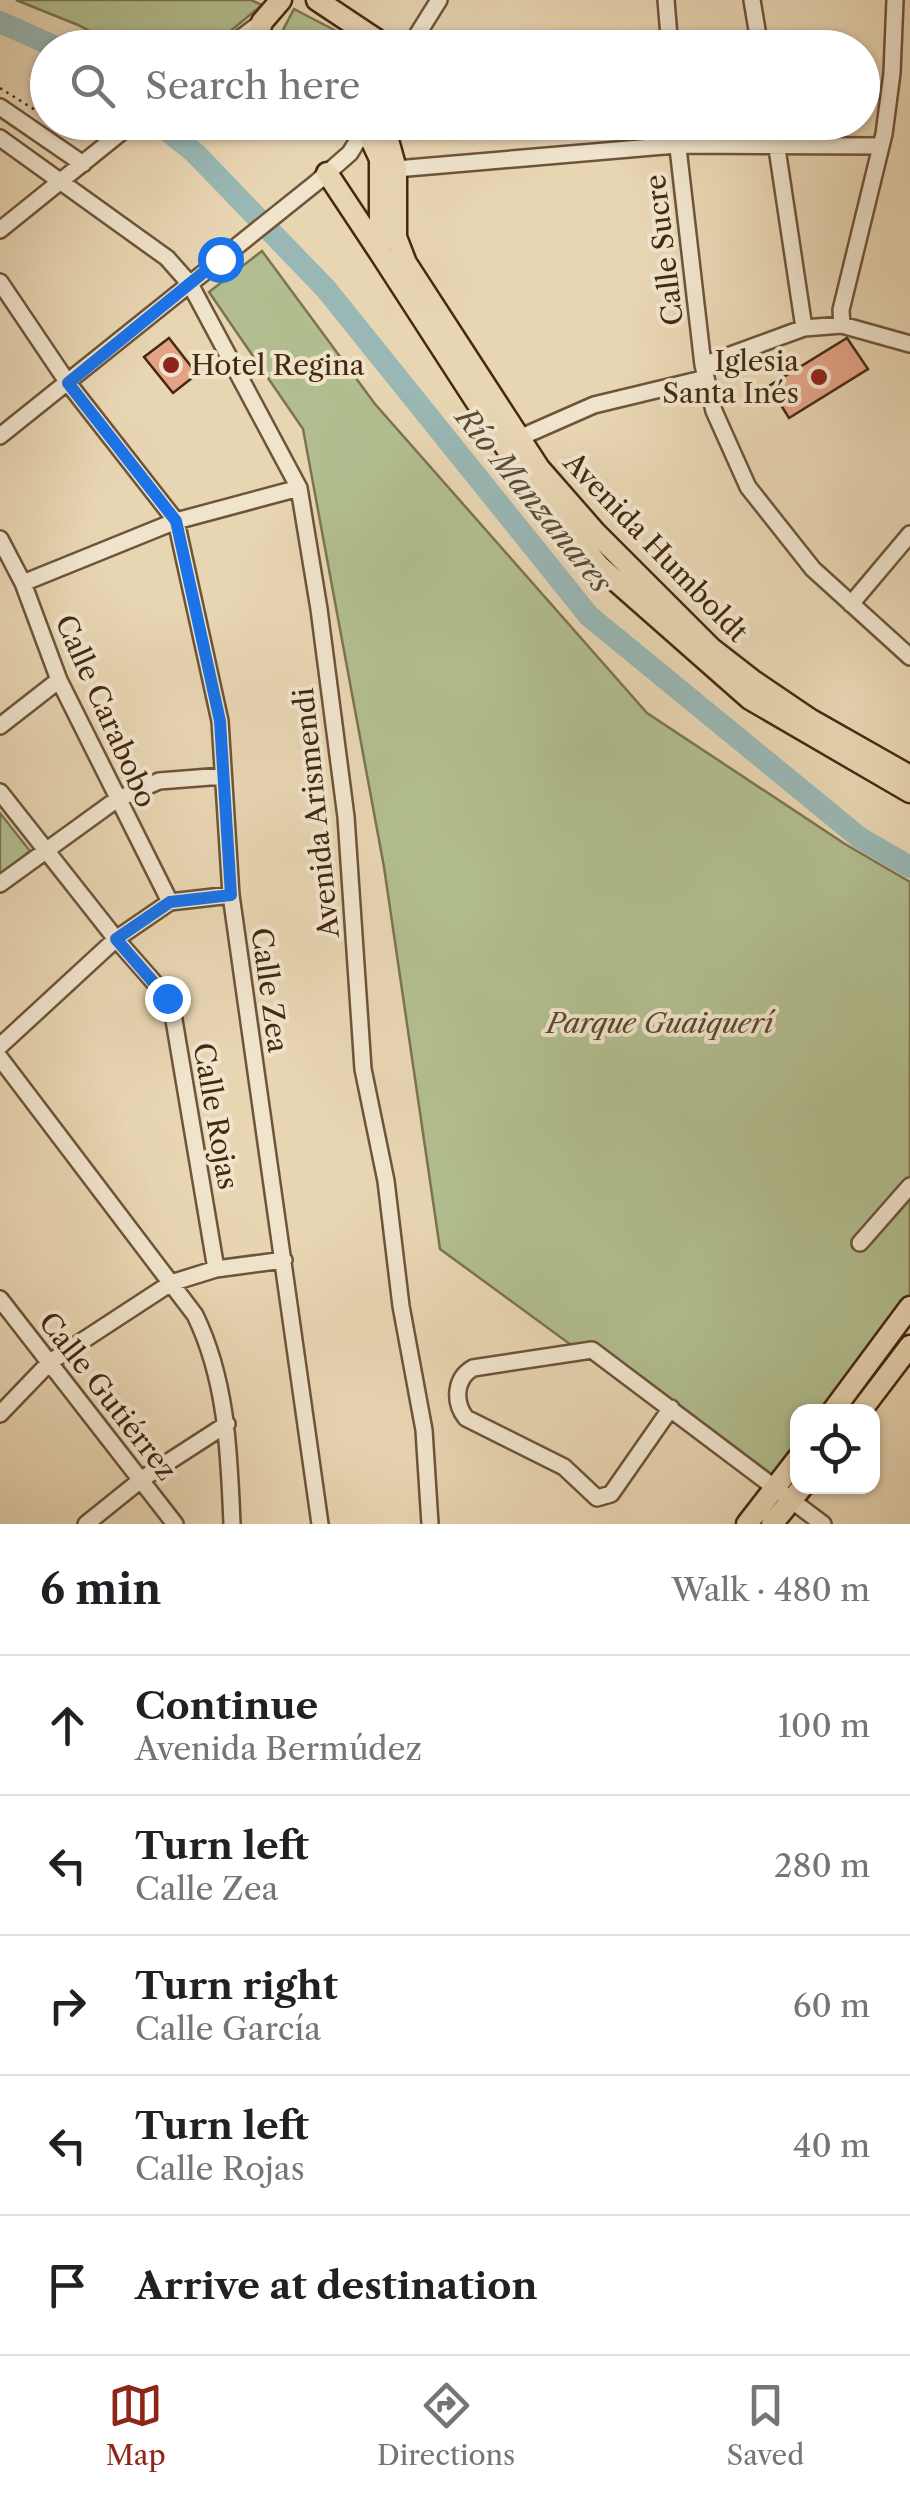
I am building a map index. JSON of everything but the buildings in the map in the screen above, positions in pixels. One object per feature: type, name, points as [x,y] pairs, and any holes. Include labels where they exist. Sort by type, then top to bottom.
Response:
[{"type":"main road","points":[[317,0],[362,30]]},
{"type":"main road","points":[[373,140],[380,159],[380,253]]},
{"type":"main road","name":"Avenida Humboldt","points":[[378,140],[396,170],[396,237],[406,264],[539,468],[594,532],[712,648],[812,720],[910,776]]},
{"type":"main road","name":"Avenida Humboldt","points":[[322,177],[380,253],[528,480],[599,566],[750,698],[822,744],[910,792]]},
{"type":"main road","points":[[838,1404],[910,1307]]},
{"type":"main road","points":[[866,1404],[910,1346]]},
{"type":"main road","points":[[747,1524],[790,1492]]},
{"type":"main road","points":[[772,1524],[790,1492]]},
{"type":"street","points":[[420,30],[439,0]]},
{"type":"street","points":[[666,0],[668,30]]},
{"type":"street","points":[[752,0],[757,30]]},
{"type":"street","points":[[842,324],[841,310],[881,146],[892,73],[895,0]]},
{"type":"street","points":[[250,30],[276,8]]},
{"type":"street","points":[[0,108],[30,128]]},
{"type":"street","name":"Avenida Arismendi","points":[[0,138],[166,258],[190,284],[299,488],[346,817],[363,1068],[386,1181],[402,1306],[424,1430],[430,1524]]},
{"type":"street","points":[[48,140],[84,164]]},
{"type":"street","points":[[0,230],[113,140]]},
{"type":"street","points":[[0,436],[322,177],[358,140]]},
{"type":"street","name":"Calle Sucre","points":[[676,140],[705,371],[714,411],[748,487],[813,569],[910,657]]},
{"type":"street","points":[[776,140],[804,328]]},
{"type":"street","points":[[396,170],[676,145],[881,146]]},
{"type":"street","name":"Calle Zea","points":[[0,282],[68,383],[176,521],[220,721],[231,895],[320,1524]]},
{"type":"street","points":[[519,438],[594,404],[705,371],[804,328],[842,324],[910,344]]},
{"type":"street","points":[[23,583],[176,521],[299,488]]},
{"type":"street","points":[[852,604],[910,534]]},
{"type":"street","name":"Calle Carabobo","points":[[0,539],[23,583],[59,680],[170,902]]},
{"type":"street","points":[[0,726],[59,680]]},
{"type":"street","points":[[0,884],[116,800],[158,782],[224,776]]},
{"type":"street","name":"Calle Rojas","points":[[0,792],[167,998],[173,1014],[216,1269]]},
{"type":"street","points":[[0,1046],[116,939],[170,902],[231,895]]},
{"type":"street","points":[[0,1058],[194,1315],[208,1342],[227,1424],[232,1524]]},
{"type":"street","points":[[860,1242],[910,1186]]},
{"type":"street","points":[[0,1414],[50,1362],[170,1283],[216,1269],[284,1260]]},
{"type":"street","name":"Calle Gutiérrez","points":[[0,1299],[175,1524]]},
{"type":"street","points":[[671,1408],[611,1494],[597,1498],[564,1467],[466,1418],[458,1408],[458,1386],[472,1368],[592,1350],[790,1492]]},
{"type":"street","points":[[86,1524],[142,1479],[227,1424]]},
{"type":"street","points":[[792,1494],[824,1524]]},
{"type":"path","points":[[0,88],[30,107]]},
{"type":"path","points":[[86,140],[92,142]]},
{"type":"green space","points":[[16,0],[251,0],[262,5],[232,30],[88,30]]},
{"type":"green space","points":[[294,9],[334,30],[283,30]]},
{"type":"green space","name":"Parque Guaiquerí","points":[[262,251],[375,404],[647,713],[845,844],[910,882],[910,1301],[829,1404],[790,1404],[790,1455],[765,1487],[440,1249],[384,867],[303,429],[209,292]]},
{"type":"green space","points":[[0,813],[30,851],[0,874]]},
{"type":"waterway","name":"Río Manzanares","points":[[0,22],[30,35]]},
{"type":"waterway","name":"Río Manzanares","points":[[179,140],[326,289],[589,616],[860,838],[910,867]]},
{"type":"place","name":"Hotel Regina","points":[[171,365]]},
{"type":"place","name":"Iglesia Santa Inés","points":[[819,377]]},
{"type":"route","points":[[167,998],[116,939],[170,902],[231,895],[220,721],[176,521],[68,383],[220,259]]}]
